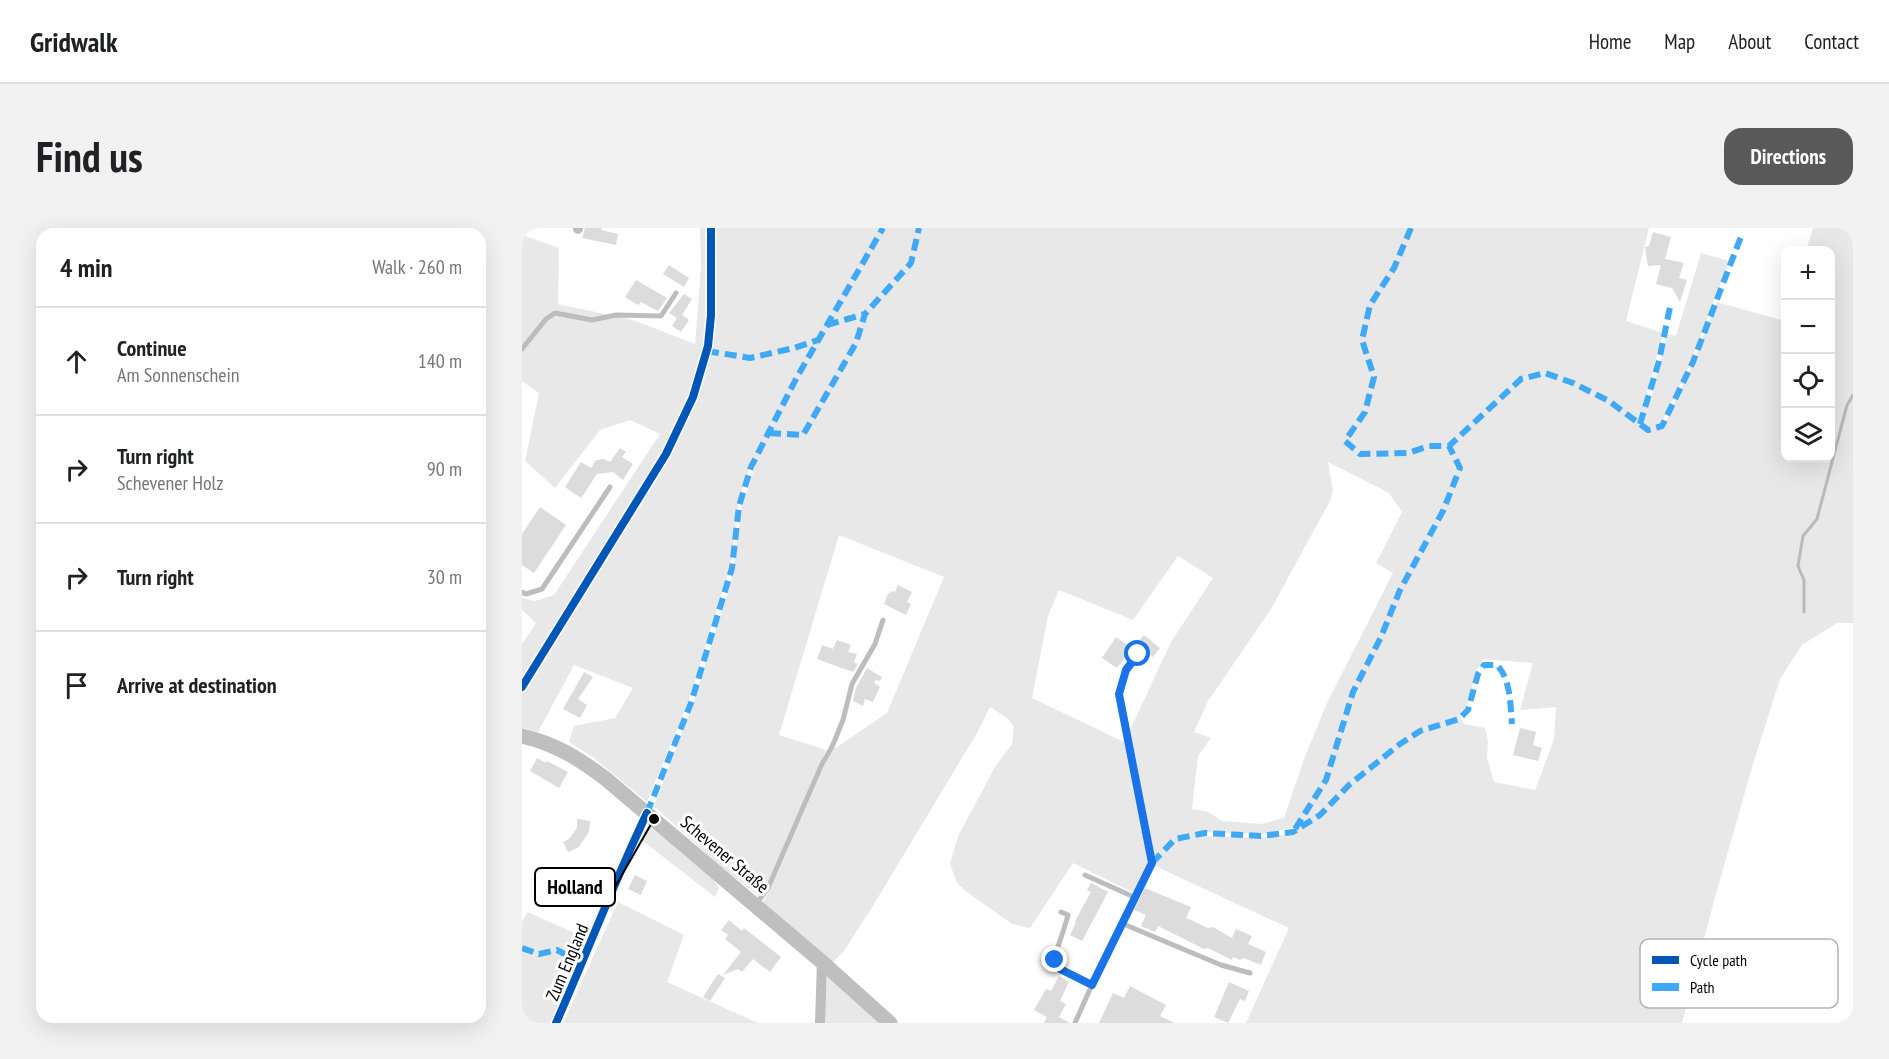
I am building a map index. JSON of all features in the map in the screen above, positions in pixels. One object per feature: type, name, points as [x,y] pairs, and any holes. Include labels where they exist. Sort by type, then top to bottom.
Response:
[{"type":"main road","name":"Schevener Straße","points":[[522,735],[568,752],[606,779],[822,962],[890,1023]]},
{"type":"street","name":"Zum England","points":[[556,1023],[594,938],[623,863],[647,813]]},
{"type":"street","points":[[820,1023],[822,962]]},
{"type":"lane","points":[[522,350],[546,319],[555,313],[592,320],[616,315],[662,316],[676,293]]},
{"type":"lane","points":[[522,592],[526,594],[542,589],[610,486]]},
{"type":"lane","points":[[755,905],[768,888],[822,764],[832,747],[843,720],[852,684],[875,644],[883,620]]},
{"type":"lane","points":[[1075,1023],[1121,923],[1152,863],[1119,694],[1126,670],[1138,654]]},
{"type":"lane","points":[[1085,875],[1134,897]]},
{"type":"lane","points":[[1061,912],[1068,915],[1056,949],[1055,960],[1060,969],[1092,985]]},
{"type":"lane","points":[[1121,923],[1221,965],[1250,973]]},
{"type":"shaded area","points":[[700,228],[708,228],[708,254],[715,245],[715,228],[1649,228],[1626,321],[1663,333],[1646,395],[1651,400],[1667,334],[1676,336],[1701,253],[1729,261],[1691,361],[1662,422],[1663,428],[1693,363],[1717,302],[1781,320],[1781,462],[1835,462],[1835,246],[1807,246],[1813,228],[1853,228],[1853,623],[1837,623],[1802,645],[1780,679],[1753,764],[1704,939],[1640,939],[1640,1008],[1686,1008],[1682,1023],[1246,1023],[1289,928],[1153,865],[1152,844],[1130,730],[1171,642],[1213,578],[1178,556],[1133,620],[1059,590],[1048,616],[1032,698],[1126,743],[1148,864],[1134,893],[1073,863],[1030,928],[1012,924],[957,883],[950,864],[958,836],[995,767],[1012,744],[1014,727],[1007,718],[990,707],[977,733],[871,909],[844,951],[831,964],[762,903],[834,749],[887,713],[944,577],[839,535],[779,735],[826,750],[760,897],[721,867],[654,806],[693,704],[728,592],[742,506],[755,466],[752,461],[739,499],[730,567],[689,700],[647,802],[594,758],[569,742],[574,726],[615,718],[633,688],[574,665],[538,732],[522,728],[522,644],[536,623],[522,610],[522,598],[535,601],[554,595],[660,434],[630,420],[600,430],[555,488],[525,461],[539,393],[522,381],[522,235],[559,248],[558,304],[633,320],[695,344],[701,268]],"holes":[[[1328,462],[1389,493],[1402,512],[1376,563],[1393,573],[1327,703],[1304,759],[1284,818],[1262,824],[1222,821],[1208,812],[1192,809],[1198,756],[1211,738],[1194,732],[1208,701],[1271,609],[1330,501],[1333,491]],[[1484,659],[1533,663],[1520,710],[1556,707],[1554,739],[1535,790],[1494,782],[1487,757],[1488,741],[1485,728],[1464,724],[1459,715],[1466,709],[1476,671]],[[1294,827],[1293,833],[1261,838],[1198,836],[1204,832],[1263,834]]]},
{"type":"shaded area","points":[[649,826],[713,879],[719,888],[715,897],[639,838],[640,832]]},
{"type":"shaded area","points":[[618,902],[684,935],[667,982],[758,1023],[563,1023]]},
{"type":"shaded area","points":[[528,912],[587,939],[552,1023],[522,1023],[522,922]]},
{"type":"shaded area","points":[[827,975],[882,1023],[822,1023]]},
{"type":"building","points":[[585,228],[602,228],[601,230],[618,234],[616,245],[582,238]]},
{"type":"building","points":[[1653,232],[1671,237],[1665,259],[1684,263],[1679,278],[1687,280],[1680,302],[1672,288],[1656,284],[1661,265],[1648,266],[1645,247],[1649,246]]},
{"type":"building","points":[[669,265],[689,278],[684,287],[663,274]]},
{"type":"building","points":[[636,280],[667,298],[658,311],[641,302],[638,305],[625,297]]},
{"type":"building","points":[[684,294],[692,299],[682,315],[689,320],[681,332],[672,326],[677,318],[669,313]]},
{"type":"building","points":[[620,448],[626,452],[622,457],[633,464],[623,480],[613,472],[597,474],[581,498],[565,487],[581,462],[591,468],[596,460],[604,459],[610,462]]},
{"type":"building","points":[[540,507],[566,525],[534,573],[522,565],[522,534]]},
{"type":"building","points":[[898,585],[912,592],[907,602],[911,604],[906,615],[884,604],[888,594],[895,592]]},
{"type":"building","points":[[1144,635],[1160,648],[1153,657],[1136,645]]},
{"type":"building","points":[[1116,637],[1132,648],[1117,668],[1102,658]]},
{"type":"building","points":[[837,640],[851,645],[848,652],[857,654],[854,662],[858,664],[853,672],[817,659],[822,645],[833,649]]},
{"type":"building","points":[[867,668],[882,677],[880,681],[876,680],[874,683],[880,687],[873,702],[865,699],[863,706],[853,701],[856,688]]},
{"type":"building","points":[[584,672],[593,677],[578,699],[587,705],[580,718],[563,709]]},
{"type":"building","points":[[1520,728],[1536,732],[1533,745],[1542,748],[1538,761],[1513,755]]},
{"type":"building","points":[[537,758],[568,772],[559,788],[530,771]]},
{"type":"building","points":[[577,819],[590,821],[589,832],[579,847],[568,852],[563,842],[569,839],[577,828]]},
{"type":"building","points":[[635,875],[647,881],[641,895],[628,889]]},
{"type":"building","points":[[1091,883],[1108,892],[1082,941],[1070,935],[1091,892],[1087,890]]},
{"type":"building","points":[[1145,888],[1191,907],[1186,918],[1208,928],[1213,927],[1232,938],[1236,929],[1252,936],[1248,944],[1266,952],[1261,965],[1244,958],[1240,960],[1233,957],[1232,960],[1158,926],[1155,932],[1141,926],[1146,915],[1134,910]]},
{"type":"building","points":[[729,920],[742,931],[744,928],[781,957],[770,972],[753,959],[742,972],[738,969],[723,975],[741,952],[725,939],[728,935],[721,930]]},
{"type":"building","points":[[718,974],[725,978],[710,1001],[703,997]]},
{"type":"building","points":[[1059,976],[1069,982],[1060,1001],[1066,1004],[1059,1017],[1070,1023],[1044,1023],[1047,1017],[1034,1010],[1046,989],[1051,991]]},
{"type":"building","points":[[1229,982],[1249,991],[1245,1001],[1240,999],[1228,1023],[1214,1017]]},
{"type":"building","points":[[1130,986],[1166,1005],[1160,1016],[1175,1023],[1099,1023],[1113,993],[1124,998]]},
{"type":"waterway","points":[[1804,612],[1804,580],[1798,566],[1803,536],[1817,519],[1847,405],[1853,395]]},
{"type":"marked path","points":[[647,813],[691,703],[732,568],[739,506],[751,467],[797,377],[883,228]]},
{"type":"marked path","points":[[769,433],[803,435],[856,343],[865,314],[911,263],[919,228]]},
{"type":"marked path","points":[[1411,228],[1394,268],[1370,305],[1362,340],[1374,377],[1365,412],[1345,441],[1360,454],[1408,453],[1429,446],[1449,446],[1521,379],[1545,373],[1573,383],[1609,401],[1648,430],[1662,426],[1693,362],[1742,234]]},
{"type":"marked path","points":[[1640,424],[1659,361],[1671,302]]},
{"type":"marked path","points":[[827,325],[865,314]]},
{"type":"marked path","points":[[707,351],[750,358],[818,340]]},
{"type":"marked path","points":[[1295,829],[1326,780],[1353,692],[1381,637],[1400,590],[1443,511],[1460,468],[1449,446]]},
{"type":"marked path","points":[[1152,863],[1175,839],[1205,833],[1261,836],[1293,832],[1320,815],[1349,785],[1400,744],[1420,731],[1459,719],[1468,710],[1478,674],[1484,665],[1497,665],[1502,671],[1509,692],[1512,724]]},
{"type":"marked path","points":[[522,948],[539,954],[557,950],[583,964]]},
{"type":"cycle path","points":[[522,687],[666,454],[693,397],[708,346],[711,315],[711,228]]},
{"type":"cycle path","points":[[556,1023],[647,813]]},
{"type":"place","name":"Holland","points":[[654,819]]},
{"type":"route","points":[[1055,960],[1060,969],[1092,985],[1152,863],[1119,694],[1126,670],[1138,654]]}]
